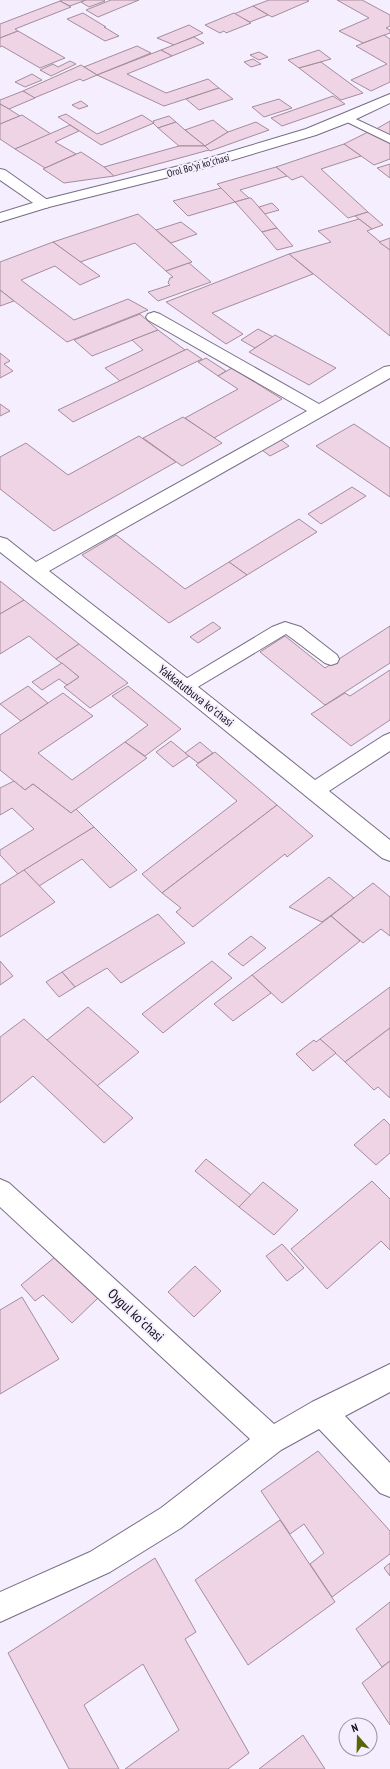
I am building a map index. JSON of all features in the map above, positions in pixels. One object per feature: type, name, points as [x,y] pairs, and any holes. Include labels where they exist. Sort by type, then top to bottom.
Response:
[{"type":"street","name":"Orol Boʻyi koʻchasi","points":[[0,218],[44,204],[204,164],[311,132],[347,118],[390,98]]},
{"type":"street","points":[[0,173],[44,204]]},
{"type":"street","points":[[154,317],[320,411]]},
{"type":"street","points":[[36,570],[390,371]]},
{"type":"street","name":"Yakkatutbuva koʻchasi","points":[[0,543],[185,687],[390,852]]},
{"type":"street","points":[[314,791],[390,741]]},
{"type":"street","name":"Oygul koʻchasi","points":[[0,1191],[271,1440]]},
{"type":"street","points":[[0,1607],[100,1562],[171,1518],[271,1440],[390,1377]]},
{"type":"street","points":[[322,1412],[390,1483]]},
{"type":"lane","points":[[347,118],[390,140]]},
{"type":"lane","points":[[185,687],[285,628],[295,631],[331,659]]},
{"type":"building","points":[[86,0],[70,6],[60,1]]},
{"type":"building","points":[[86,0],[105,1],[89,7],[81,2]]},
{"type":"building","points":[[111,0],[139,0],[98,17],[86,10]]},
{"type":"building","points":[[269,0],[309,1],[272,17],[253,6]]},
{"type":"building","points":[[337,0],[362,0],[390,15],[390,26],[386,28],[390,30],[390,33],[363,43],[339,31],[369,18]]},
{"type":"building","points":[[60,1],[71,7],[15,29],[18,31],[0,38],[0,24]]},
{"type":"building","points":[[253,6],[268,15],[250,22],[234,14]]},
{"type":"building","points":[[83,13],[119,36],[105,41],[67,19]]},
{"type":"building","points":[[234,13],[251,23],[226,33],[224,31],[220,33],[205,25]]},
{"type":"building","points":[[189,25],[203,33],[174,45],[157,38]]},
{"type":"building","points":[[18,31],[65,58],[40,68],[2,46],[0,47],[0,38]]},
{"type":"building","points":[[384,35],[390,39],[390,82],[371,91],[351,80],[387,64],[356,46]]},
{"type":"building","points":[[194,37],[204,43],[172,56],[161,50]]},
{"type":"building","points":[[137,46],[151,53],[97,75],[84,67]]},
{"type":"building","points":[[161,50],[172,56],[127,74],[166,93],[208,79],[219,88],[164,106],[97,75]]},
{"type":"building","points":[[319,50],[331,59],[299,68],[288,60]]},
{"type":"building","points":[[259,52],[268,57],[259,60],[250,55]]},
{"type":"building","points":[[253,59],[261,64],[251,67],[244,62]]},
{"type":"building","points":[[70,61],[76,64],[51,76],[40,70],[53,64],[58,67]]},
{"type":"building","points":[[321,62],[363,93],[341,100],[299,68]]},
{"type":"building","points":[[81,65],[97,75],[83,81],[80,79],[34,98],[23,91]]},
{"type":"building","points":[[32,74],[42,80],[25,87],[15,82]]},
{"type":"building","points":[[219,88],[233,99],[199,110],[186,99]]},
{"type":"building","points":[[23,91],[35,98],[9,109],[0,104],[0,100]]},
{"type":"building","points":[[333,96],[345,104],[282,126],[271,118]]},
{"type":"building","points":[[279,99],[292,108],[264,117],[252,107]]},
{"type":"building","points":[[81,101],[88,106],[79,109],[72,105]]},
{"type":"building","points":[[0,104],[9,109],[20,116],[0,124]]},
{"type":"building","points":[[66,114],[97,134],[142,115],[154,123],[101,145],[58,117]]},
{"type":"building","points":[[22,115],[51,134],[15,149],[0,139],[0,124]]},
{"type":"building","points":[[169,116],[176,122],[158,128],[153,123],[153,121]]},
{"type":"building","points":[[213,120],[228,132],[205,146],[185,130]]},
{"type":"building","points":[[390,121],[390,139],[373,131]]},
{"type":"building","points":[[176,122],[205,146],[179,146],[158,128]]},
{"type":"building","points":[[256,122],[269,130],[210,151],[205,146],[228,132]]},
{"type":"building","points":[[70,125],[79,131],[55,142],[76,154],[45,168],[15,149]]},
{"type":"building","points":[[368,132],[390,141],[390,159],[374,165],[344,144]]},
{"type":"building","points":[[344,144],[361,156],[321,169],[368,212],[348,218],[302,176],[292,180],[276,167]]},
{"type":"building","points":[[179,146],[205,146],[209,150],[114,176],[104,167]]},
{"type":"building","points":[[81,152],[104,167],[114,176],[64,183],[43,169]]},
{"type":"building","points":[[390,164],[390,178],[377,168]]},
{"type":"building","points":[[276,167],[287,176],[240,190],[249,198],[235,202],[217,184]]},
{"type":"building","points":[[221,188],[235,202],[188,216],[173,201]]},
{"type":"building","points":[[251,198],[277,228],[262,232],[235,202]]},
{"type":"building","points":[[272,203],[279,210],[265,214],[259,207]]},
{"type":"building","points":[[368,212],[383,225],[372,229],[355,216]]},
{"type":"building","points":[[138,214],[192,262],[166,271],[135,243],[80,262],[53,242]]},
{"type":"building","points":[[359,219],[372,229],[367,231],[390,250],[390,336],[289,254],[331,242],[318,231]]},
{"type":"building","points":[[181,222],[197,234],[171,243],[156,230]]},
{"type":"building","points":[[277,228],[293,246],[277,250],[262,232]]},
{"type":"building","points":[[390,238],[390,250],[379,242]]},
{"type":"building","points":[[53,242],[100,276],[80,285],[55,266],[21,280],[74,320],[128,299],[148,310],[67,342],[0,290],[0,262]]},
{"type":"building","points":[[289,254],[313,274],[212,313],[243,334],[226,344],[166,302]]},
{"type":"building","points":[[189,263],[211,282],[158,301],[148,292],[170,285],[168,283],[170,278],[173,277],[166,271]]},
{"type":"building","points":[[0,290],[14,301],[0,306]]},
{"type":"building","points":[[140,314],[158,330],[92,356],[74,340]]},
{"type":"building","points":[[258,329],[273,337],[255,348],[241,340]]},
{"type":"building","points":[[158,330],[185,350],[120,381],[105,368],[143,350],[132,340]]},
{"type":"building","points":[[275,335],[336,368],[309,385],[249,352]]},
{"type":"building","points":[[187,349],[202,359],[73,422],[58,410]]},
{"type":"building","points":[[0,353],[10,361],[4,364],[13,371],[0,378]]},
{"type":"building","points":[[206,358],[226,371],[218,376],[198,362]]},
{"type":"building","points":[[232,368],[282,399],[214,438],[185,418],[238,389],[218,376]]},
{"type":"building","points":[[0,404],[10,411],[0,416]]},
{"type":"building","points":[[183,417],[222,443],[182,466],[143,438]]},
{"type":"building","points":[[354,424],[390,448],[390,497],[316,446]]},
{"type":"building","points":[[139,436],[176,462],[54,531],[0,489],[0,457],[26,443],[68,475]]},
{"type":"building","points":[[280,439],[289,446],[270,456],[262,450]]},
{"type":"building","points":[[352,487],[366,496],[321,524],[308,514]]},
{"type":"building","points":[[299,519],[317,532],[247,575],[229,562]]},
{"type":"building","points":[[116,535],[185,589],[229,562],[247,575],[169,623],[82,555]]},
{"type":"building","points":[[0,581],[24,600],[0,614]]},
{"type":"building","points":[[24,600],[79,644],[56,659],[29,636],[0,654],[0,614]]},
{"type":"building","points":[[213,622],[221,628],[198,643],[190,637]]},
{"type":"building","points":[[390,626],[390,663],[325,705],[260,652],[285,636],[325,668]]},
{"type":"building","points":[[79,644],[128,683],[90,708],[64,687],[79,677],[56,659]]},
{"type":"building","points":[[62,663],[79,677],[67,685],[59,679],[42,690],[32,682]]},
{"type":"building","points":[[390,670],[390,720],[351,746],[311,714],[345,693],[350,696]]},
{"type":"building","points":[[28,686],[48,703],[21,721],[0,704]]},
{"type":"building","points":[[128,686],[181,729],[145,756],[125,742],[148,725],[112,696]]},
{"type":"building","points":[[63,693],[93,716],[38,753],[72,780],[125,742],[147,758],[71,813],[33,784],[25,790],[0,770],[0,735]]},
{"type":"building","points":[[171,741],[189,756],[173,767],[156,752]]},
{"type":"building","points":[[200,742],[213,753],[198,763],[185,753]]},
{"type":"building","points":[[215,752],[277,805],[162,893],[142,874],[237,801],[196,765]]},
{"type":"building","points":[[14,781],[25,790],[33,784],[71,813],[76,809],[94,827],[18,874],[0,855],[0,850],[34,829],[12,808],[0,815],[0,788]]},
{"type":"building","points":[[277,805],[313,836],[287,857],[285,854],[193,927],[176,912],[181,908],[162,893]]},
{"type":"building","points":[[94,827],[137,870],[110,888],[82,859],[39,886],[24,870]]},
{"type":"building","points":[[24,870],[55,902],[0,937],[0,885]]},
{"type":"building","points":[[329,877],[354,898],[322,922],[289,907]]},
{"type":"building","points":[[373,883],[390,897],[390,936],[381,929],[363,943],[331,916]]},
{"type":"building","points":[[158,914],[185,943],[121,983],[107,968],[75,987],[62,972]]},
{"type":"building","points":[[331,916],[360,941],[282,1003],[252,975]]},
{"type":"building","points":[[251,936],[266,948],[243,966],[228,954]]},
{"type":"building","points":[[0,961],[13,976],[0,985]]},
{"type":"building","points":[[212,961],[232,978],[163,1033],[142,1014]]},
{"type":"building","points":[[62,972],[75,987],[59,997],[46,982]]},
{"type":"building","points":[[252,975],[271,993],[233,1021],[214,1004]]},
{"type":"building","points":[[390,987],[390,1028],[345,1062],[320,1039]]},
{"type":"building","points":[[88,1007],[139,1052],[97,1086],[47,1040]]},
{"type":"building","points":[[24,1019],[133,1118],[104,1143],[33,1076],[0,1103],[0,1037]]},
{"type":"building","points":[[390,1028],[390,1098],[378,1087],[374,1090],[345,1062]]},
{"type":"building","points":[[320,1039],[336,1053],[313,1071],[296,1054],[314,1040],[316,1042]]},
{"type":"building","points":[[384,1119],[390,1125],[390,1153],[376,1165],[354,1145]]},
{"type":"building","points":[[206,1159],[251,1195],[239,1207],[195,1171]]},
{"type":"building","points":[[372,1181],[390,1199],[390,1250],[381,1241],[327,1289],[291,1249]]},
{"type":"building","points":[[263,1182],[298,1210],[274,1235],[239,1207]]},
{"type":"building","points":[[282,1244],[304,1268],[287,1281],[266,1256]]},
{"type":"building","points":[[55,1257],[98,1298],[72,1323],[43,1295],[35,1301],[21,1285]]},
{"type":"building","points":[[195,1266],[221,1291],[194,1317],[168,1292]]},
{"type":"building","points":[[22,1297],[59,1359],[0,1394],[0,1310]]},
{"type":"building","points":[[318,1451],[390,1531],[390,1554],[332,1597],[310,1564],[324,1553],[304,1524],[290,1534],[261,1491]]},
{"type":"building","points":[[280,1520],[335,1602],[248,1665],[195,1580]]},
{"type":"building","points":[[155,1558],[196,1632],[185,1639],[249,1753],[228,1769],[125,1769],[179,1730],[143,1664],[84,1705],[119,1769],[69,1769],[8,1653]]},
{"type":"building","points":[[390,1563],[390,1576],[384,1568]]},
{"type":"building","points":[[390,1602],[390,1661],[382,1667],[356,1629]]},
{"type":"building","points":[[390,1661],[390,1725],[362,1683]]},
{"type":"building","points":[[303,1735],[325,1769],[259,1769]]}]
